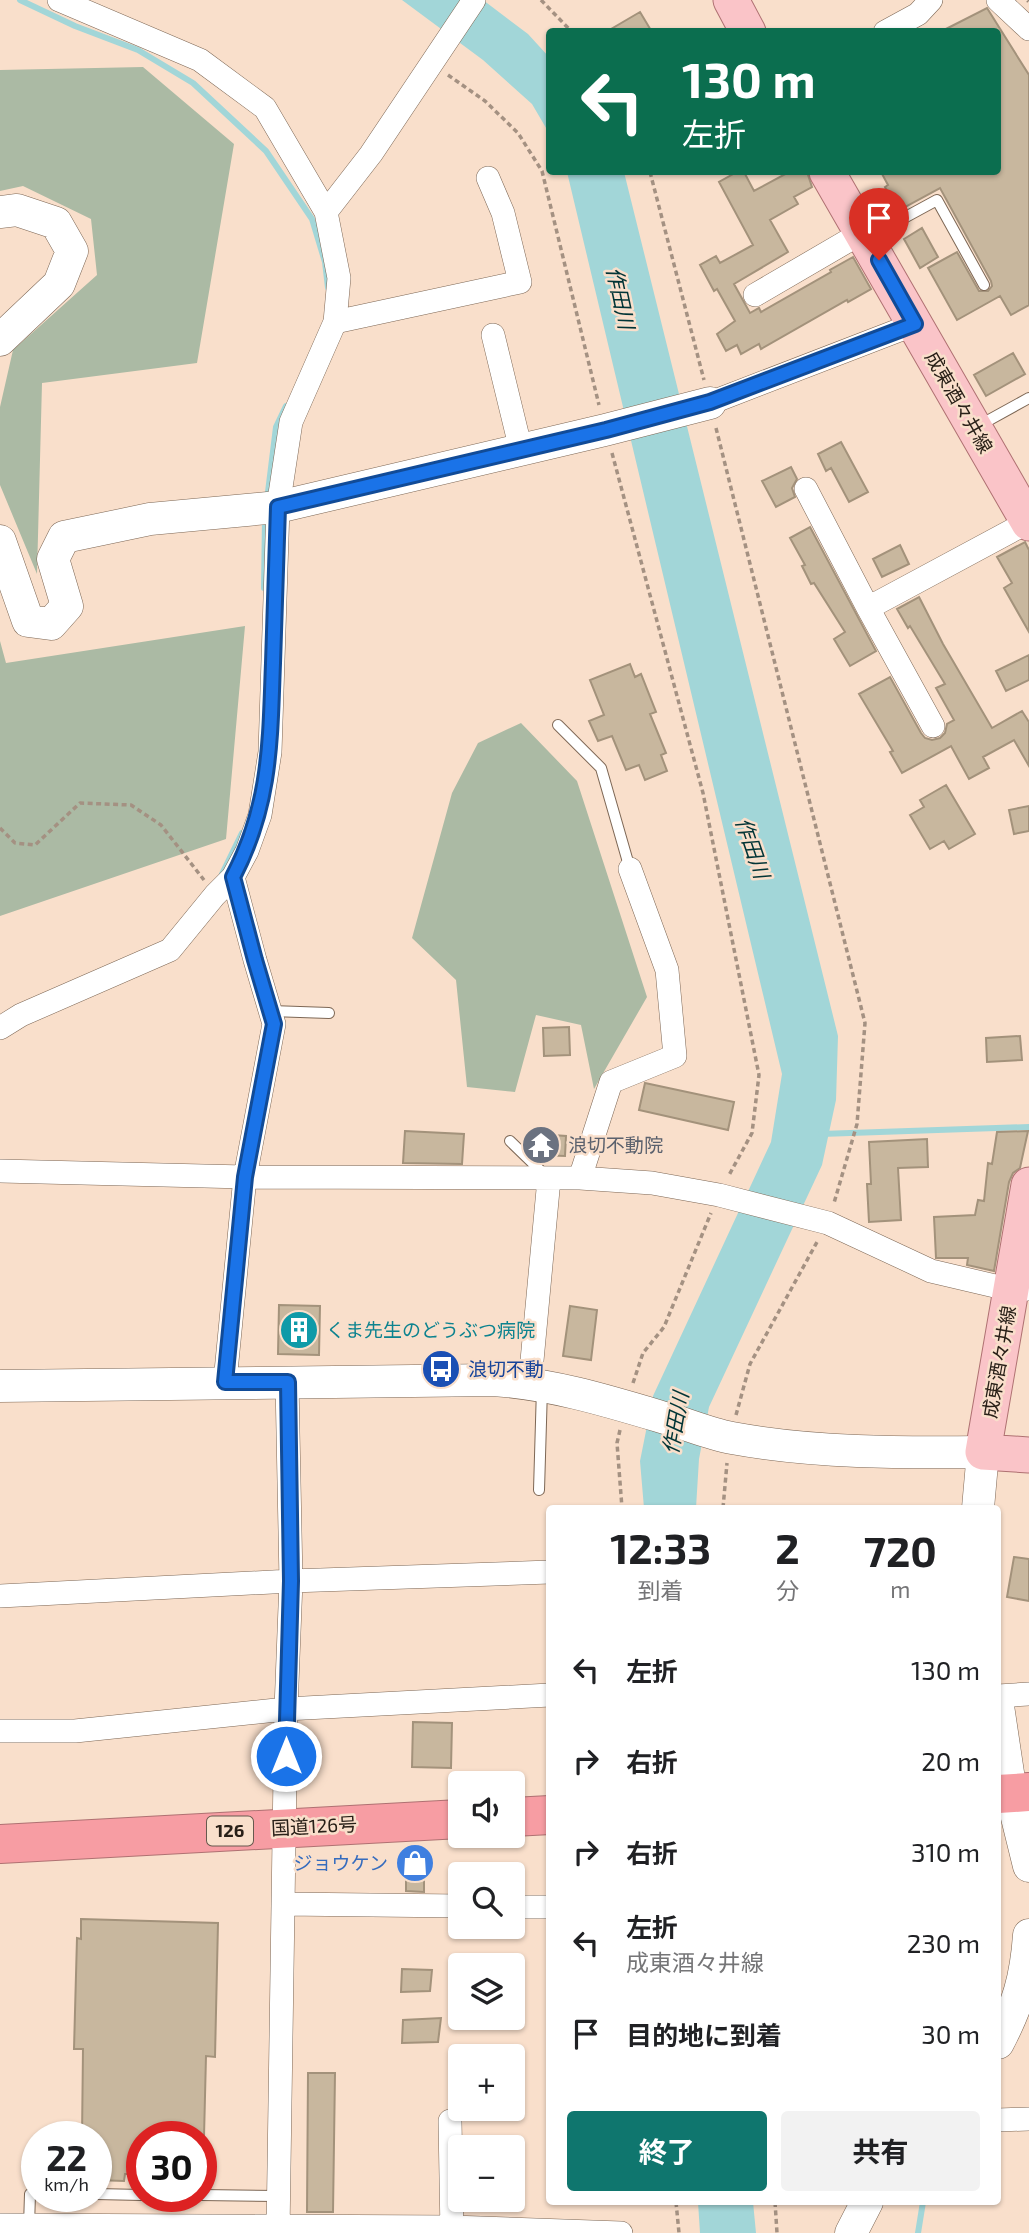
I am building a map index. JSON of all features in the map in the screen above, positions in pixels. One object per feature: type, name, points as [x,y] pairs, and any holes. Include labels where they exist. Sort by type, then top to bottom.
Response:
[{"type":"highway","points":[[525,1816],[546,1815]]},
{"type":"highway","name":"国道126号","points":[[0,1844],[448,1820]]},
{"type":"main road","points":[[731,0],[746,28]]},
{"type":"main road","name":"成東酒々井線","points":[[829,175],[1029,522]]},
{"type":"main road","name":"成東酒々井線","points":[[983,1452],[1021,1290],[1029,1185]]},
{"type":"main road","points":[[983,1452],[1029,1455]]},
{"type":"street","points":[[0,1028],[21,1016],[170,950],[233,877],[247,851],[260,814],[270,752],[270,508],[291,422],[335,322],[339,278],[326,212],[265,108],[200,60],[59,0]]},
{"type":"street","points":[[326,212],[371,153],[474,0]]},
{"type":"street","points":[[892,28],[918,14],[931,0]]},
{"type":"street","points":[[998,0],[1029,29]]},
{"type":"street","points":[[335,322],[520,282],[503,214],[488,178]]},
{"type":"street","points":[[0,212],[17,210],[56,223],[72,251],[60,284],[0,340]]},
{"type":"street","points":[[755,295],[865,235]]},
{"type":"street","points":[[0,541],[27,621],[51,624],[67,606],[53,559],[64,537],[150,519],[270,508],[606,430],[710,402],[915,324]]},
{"type":"street","points":[[493,335],[521,450]]},
{"type":"street","points":[[806,489],[933,726]]},
{"type":"street","points":[[868,608],[1029,522]]},
{"type":"street","points":[[580,1178],[611,1082],[675,1056],[667,970],[630,869]]},
{"type":"street","points":[[225,1382],[245,1177],[274,1024],[233,877]]},
{"type":"street","points":[[0,1171],[245,1177],[580,1178],[652,1183],[719,1195],[828,1223],[931,1271],[1021,1290]]},
{"type":"street","points":[[536,1384],[549,1179]]},
{"type":"street","points":[[0,1386],[493,1380],[536,1384],[730,1437],[888,1453],[983,1452],[978,1505]]},
{"type":"street","points":[[278,2230],[286,1709],[291,1581],[288,1382]]},
{"type":"street","points":[[0,1596],[291,1581],[546,1572]]},
{"type":"street","points":[[1001,1696],[1029,1694]]},
{"type":"street","points":[[0,1731],[75,1731],[286,1709],[546,1695]]},
{"type":"street","points":[[1001,1725],[1012,1793],[1029,1866]]},
{"type":"street","points":[[283,1905],[448,1906]]},
{"type":"street","points":[[525,1907],[546,1907]]},
{"type":"street","points":[[1001,2037],[1023,1986],[1029,1935]]},
{"type":"street","points":[[1001,2120],[1029,2119]]},
{"type":"street","points":[[450,2121],[452,2230]]},
{"type":"street","points":[[851,2233],[865,2205]]},
{"type":"street","points":[[0,2225],[621,2233]]},
{"type":"lane","points":[[865,235],[937,200],[984,285]]},
{"type":"lane","points":[[974,428],[1029,398]]},
{"type":"lane","points":[[558,725],[601,768],[630,869]]},
{"type":"lane","points":[[271,1012],[329,1013]]},
{"type":"lane","points":[[510,1142],[549,1179]]},
{"type":"lane","points":[[536,1384],[539,1490]]},
{"type":"lane","points":[[217,2195],[278,2196]]},
{"type":"lane","points":[[29,2212],[29,2225]]},
{"type":"path","points":[[541,0],[568,28]]},
{"type":"path","points":[[434,59],[485,101],[518,133],[542,171],[606,430],[703,793],[760,1075],[752,1133],[719,1195],[664,1327],[643,1353],[624,1406],[617,1443],[622,1505]]},
{"type":"path","points":[[651,175],[865,1023],[858,1124],[828,1223],[750,1364],[730,1437],[723,1505]]},
{"type":"path","points":[[0,828],[15,843],[35,845],[80,803],[131,805],[160,825],[208,885]]},
{"type":"path","points":[[677,2205],[679,2233]]},
{"type":"path","points":[[775,2205],[777,2233]]},
{"type":"green space","points":[[143,67],[234,144],[197,363],[42,383],[37,574],[0,485],[0,407],[13,350],[97,275],[91,219],[23,186],[0,191],[0,70]]},
{"type":"green space","points":[[245,626],[226,839],[0,916],[0,641],[6,663]]},
{"type":"green space","points":[[521,723],[577,781],[647,997],[594,1089],[581,1025],[536,1015],[515,1092],[467,1087],[456,980],[412,938],[452,793],[478,743]]},
{"type":"water","points":[[402,0],[483,0],[528,34],[546,54],[546,128],[532,104],[483,60]]},
{"type":"water","name":"作田川","points":[[568,175],[625,175],[838,1036],[836,1100],[822,1165],[709,1407],[699,1459],[696,1505],[644,1505],[640,1461],[653,1396],[771,1142],[782,1074]]},
{"type":"water","points":[[698,2205],[753,2205],[756,2233],[700,2233]]},
{"type":"building","points":[[987,8],[1000,28],[948,28]]},
{"type":"building","points":[[640,12],[650,28],[613,28]]},
{"type":"building","points":[[1001,30],[1029,75],[1029,305],[1011,315],[1000,296],[957,320],[928,268],[957,252],[979,291],[988,291],[992,286],[991,281],[940,188],[898,211],[885,187],[888,185],[883,175],[1001,175]]},
{"type":"building","points":[[732,175],[746,175],[754,191],[783,175],[808,175],[812,187],[794,197],[798,204],[770,220],[788,252],[734,284],[750,313],[759,308],[761,312],[853,257],[871,289],[761,349],[759,344],[741,354],[737,345],[726,351],[717,334],[735,321],[700,265],[716,256],[720,263],[753,245],[719,182]]},
{"type":"building","points":[[922,228],[938,257],[920,268],[904,239]]},
{"type":"building","points":[[1013,353],[1025,374],[986,396],[974,375]]},
{"type":"building","points":[[841,442],[868,492],[849,502],[831,468],[826,471],[818,454]]},
{"type":"building","points":[[791,467],[797,479],[792,488],[795,497],[776,507],[762,481]]},
{"type":"building","points":[[810,527],[876,651],[850,666],[834,639],[845,632],[814,583],[811,584],[802,566],[805,565],[790,538]]},
{"type":"building","points":[[1025,542],[1029,550],[1029,632],[1004,588],[1012,583],[997,557]]},
{"type":"building","points":[[900,545],[909,564],[882,577],[873,559]]},
{"type":"building","points":[[919,597],[992,728],[1022,711],[1029,722],[1029,766],[1014,740],[983,757],[989,768],[969,779],[951,746],[902,773],[890,752],[893,751],[859,694],[890,677],[921,733],[932,740],[940,738],[945,733],[947,724],[954,720],[936,688],[945,684],[897,609]]},
{"type":"building","points":[[1029,655],[1029,680],[1006,691],[996,671]]},
{"type":"building","points":[[630,664],[635,677],[641,674],[656,712],[650,714],[666,753],[661,755],[667,771],[645,780],[639,765],[626,770],[612,736],[598,741],[589,721],[604,715],[590,680]]},
{"type":"building","points":[[946,785],[975,834],[949,849],[944,841],[930,849],[910,815],[924,807],[920,800]]},
{"type":"building","points":[[1029,806],[1029,831],[1014,834],[1009,810]]},
{"type":"building","points":[[569,1027],[570,1055],[544,1056],[543,1028]]},
{"type":"building","points":[[1020,1036],[1022,1060],[987,1062],[986,1038]]},
{"type":"building","points":[[645,1083],[734,1102],[728,1130],[639,1110]]},
{"type":"building","points":[[405,1131],[464,1134],[462,1164],[403,1163]]},
{"type":"building","points":[[1028,1131],[1020,1168],[1013,1173],[1009,1182],[994,1271],[967,1265],[968,1258],[936,1258],[934,1217],[975,1215],[978,1200],[984,1201],[988,1163],[992,1164],[997,1132]]},
{"type":"building","points":[[538,1134],[566,1136],[565,1156],[537,1155]]},
{"type":"building","points":[[927,1139],[928,1167],[898,1168],[901,1220],[869,1222],[869,1142]]},
{"type":"building","name":"くま先生のどうぶつ病院","points":[[279,1305],[320,1306],[319,1355],[278,1354]]},
{"type":"building","points":[[570,1306],[597,1310],[591,1360],[563,1356]]},
{"type":"building","points":[[1014,1557],[1029,1559],[1029,1601],[1007,1597]]},
{"type":"building","points":[[413,1722],[452,1723],[451,1768],[412,1767]]},
{"type":"building","points":[[406,1857],[424,1857],[424,1892],[406,1891]]},
{"type":"building","points":[[81,1919],[218,1923],[215,2057],[206,2056],[204,2121],[126,2121],[124,2181],[112,2181],[112,2121],[82,2121],[83,2049],[74,2049],[77,1938],[81,1939]]},
{"type":"building","points":[[402,1969],[432,1970],[430,1991],[401,1992]]},
{"type":"building","points":[[441,2018],[438,2042],[402,2043],[403,2020]]},
{"type":"building","points":[[308,2073],[335,2073],[333,2212],[307,2212]]},
{"type":"waterway","points":[[20,0],[75,26],[138,50],[193,83],[266,151],[312,219],[325,262],[328,288]]},
{"type":"waterway","points":[[267,500],[276,427],[286,406]]},
{"type":"waterway","points":[[264,588],[265,518]]},
{"type":"waterway","points":[[222,874],[242,833]]},
{"type":"waterway","points":[[821,1134],[1029,1127]]},
{"type":"waterway","points":[[918,2233],[923,2205]]},
{"type":"place","name":"浪切不動院","points":[[541,1145]]},
{"type":"place","name":"くま先生のどうぶつ病院","points":[[299,1330]]},
{"type":"place","name":"浪切不動","points":[[441,1369]]},
{"type":"place","name":"ジョウケン","points":[[415,1863]]},
{"type":"route","points":[[286,1756],[291,1581],[288,1382],[225,1382],[245,1177],[274,1024],[233,877],[247,851],[260,814],[270,752],[278,507],[606,430],[710,402],[915,324],[879,260]]}]
